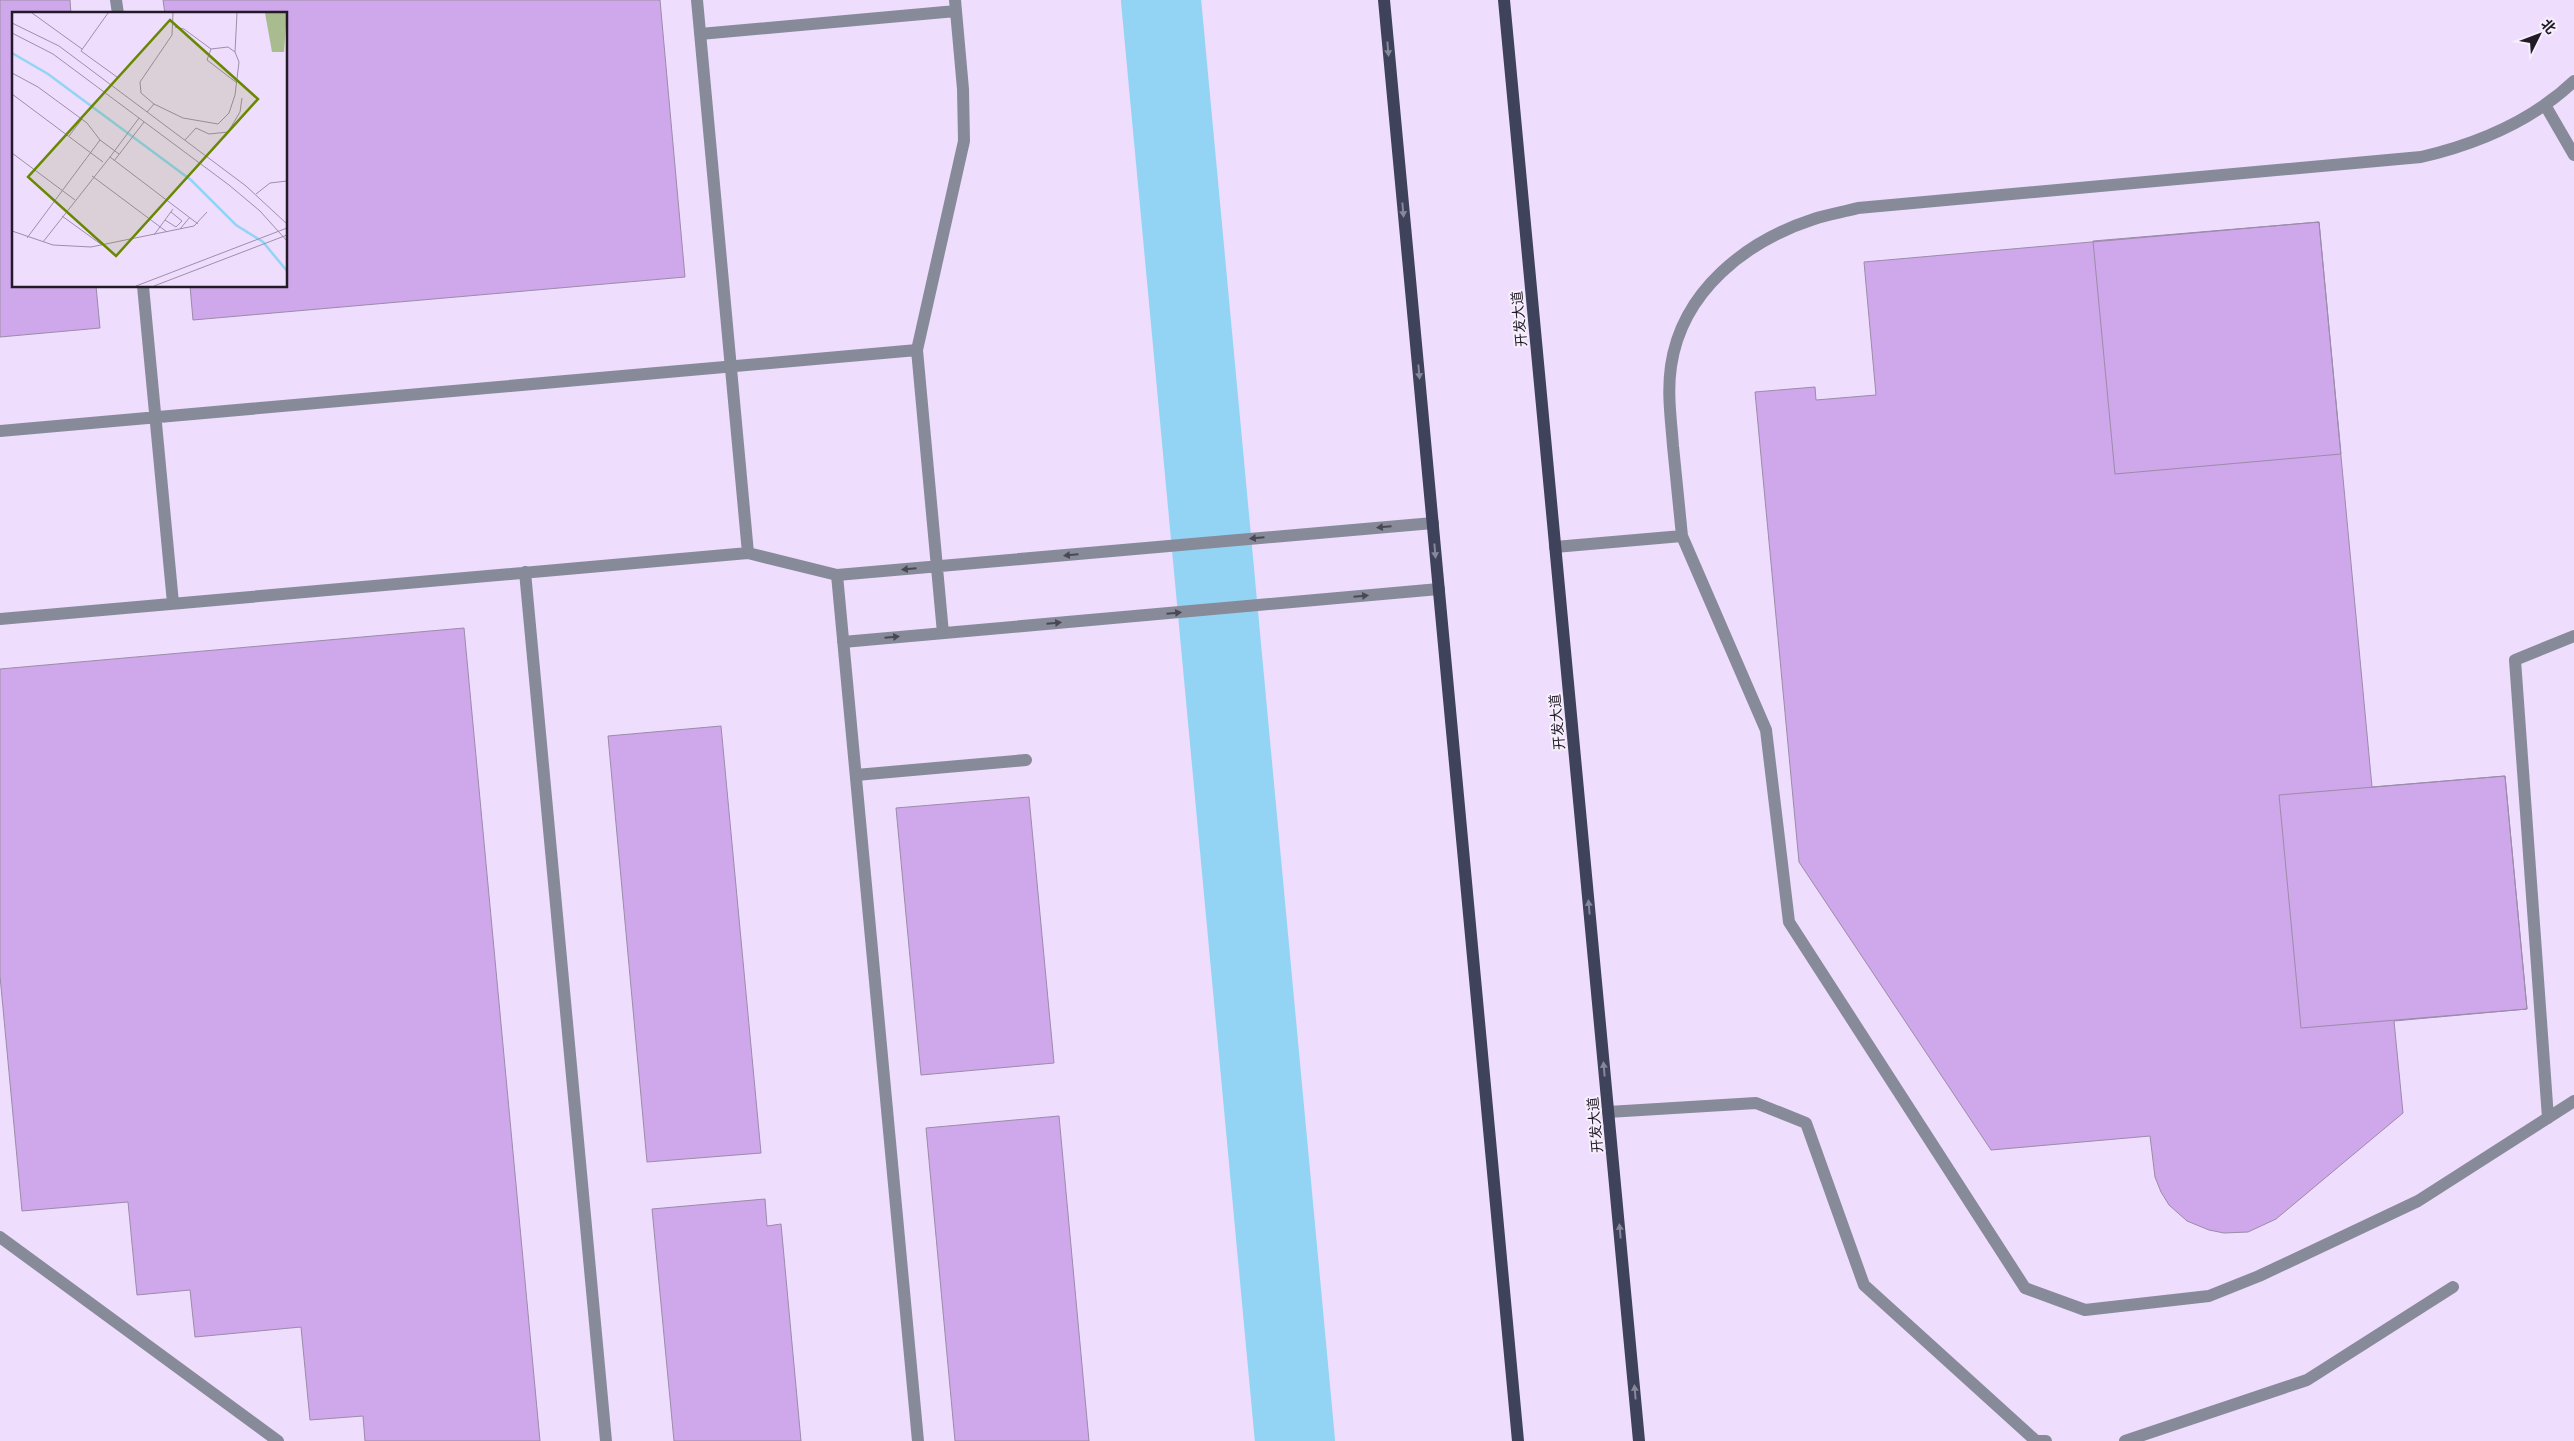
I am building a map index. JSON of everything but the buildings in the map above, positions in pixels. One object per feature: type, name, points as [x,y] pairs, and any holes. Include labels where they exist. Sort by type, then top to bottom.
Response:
[{"type":"main road","points":[[1384,0],[1518,1441]]},
{"type":"main road","name":"开发大道","points":[[1504,0],[1639,1441]]},
{"type":"lane","points":[[697,0],[748,553]]},
{"type":"lane","points":[[700,34],[955,5],[963,89],[964,141],[917,350],[943,633]]},
{"type":"lane","points":[[2574,81],[2545,105],[2485,138],[2421,157],[1858,208],[1814,218],[1773,235],[1743,253],[1717,274],[1696,302],[1681,332],[1671,365],[1669,400],[1682,536],[1766,730],[1789,922],[2024,1288],[2084,1310],[2209,1296],[2259,1276],[2418,1201],[2574,1101]]},
{"type":"lane","points":[[2545,105],[2574,155]]},
{"type":"lane","points":[[143,288],[173,603]]},
{"type":"lane","points":[[0,431],[917,350]]},
{"type":"lane","points":[[0,619],[748,553],[837,575],[1433,523]]},
{"type":"lane","points":[[1555,547],[1682,536]]},
{"type":"lane","points":[[525,572],[606,1441]]},
{"type":"lane","points":[[837,575],[918,1441]]},
{"type":"lane","points":[[843,642],[1439,589]]},
{"type":"lane","points":[[2548,1118],[2515,660],[2574,636]]},
{"type":"lane","points":[[856,775],[1026,760]]},
{"type":"lane","points":[[1608,1112],[1756,1103],[1806,1123],[1864,1285],[2036,1441],[2046,1441]]},
{"type":"lane","points":[[0,1237],[278,1441]]},
{"type":"lane","points":[[2125,1441],[2307,1380],[2453,1287]]},
{"type":"waterway","points":[[1161,0],[1295,1441]]}]
